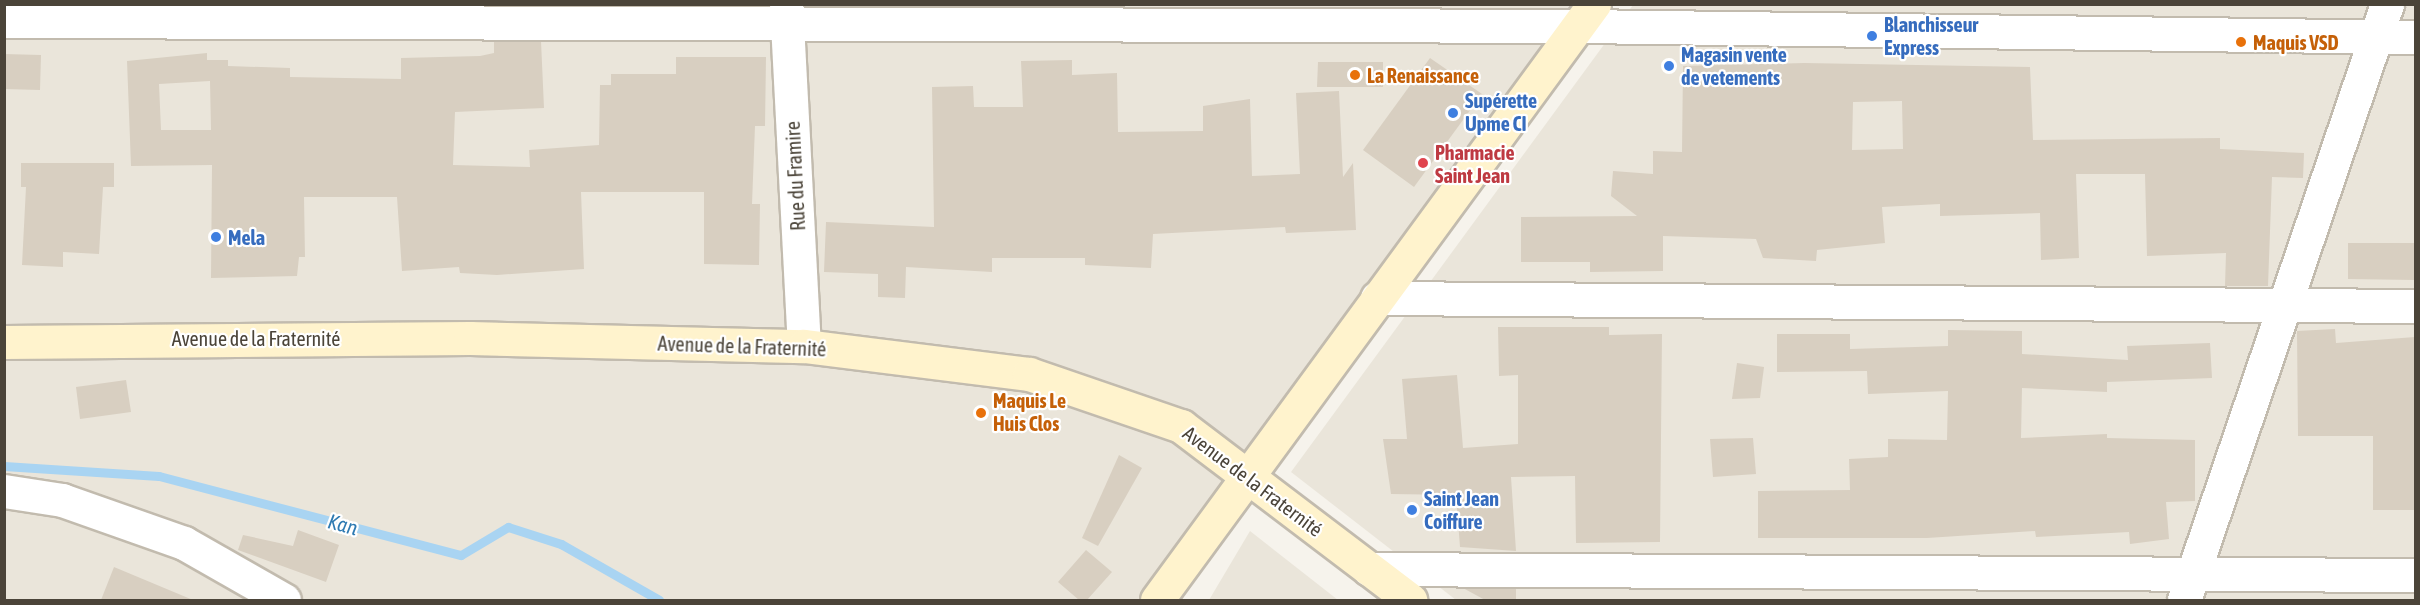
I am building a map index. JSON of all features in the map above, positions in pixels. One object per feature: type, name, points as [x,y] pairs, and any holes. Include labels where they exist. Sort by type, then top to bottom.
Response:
[{"type":"street","points":[[2189,585],[2387,4]]},
{"type":"street","points":[[4,21],[786,13],[1586,15],[2415,37]]},
{"type":"street","name":"Rue du Framire","points":[[786,13],[804,346]]},
{"type":"street","points":[[1157,600],[1586,15]]},
{"type":"street","points":[[1377,298],[2415,306]]},
{"type":"street","name":"Avenue de la Fraternité","points":[[4,342],[470,338],[804,346],[1029,374],[1180,426],[1250,475],[1410,600]]},
{"type":"street","points":[[4,491],[62,500],[184,543],[284,600]]},
{"type":"street","points":[[1369,569],[2189,585],[2415,574]]},
{"type":"shaded area","points":[[4,5],[1573,5],[1147,600],[5,600]]},
{"type":"shaded area","points":[[1633,5],[2415,5],[2415,600],[1456,600],[1291,472]]},
{"type":"shaded area","points":[[1250,531],[1338,600],[1209,600]]},
{"type":"building","points":[[494,41],[541,41],[544,108],[455,112],[453,165],[530,167],[529,150],[599,145],[600,85],[611,85],[611,74],[676,74],[676,57],[766,57],[765,126],[755,126],[752,204],[760,204],[759,265],[704,264],[704,192],[581,192],[584,269],[497,275],[460,273],[459,267],[402,271],[397,197],[304,197],[305,257],[299,257],[297,276],[211,278],[212,165],[131,166],[127,61],[207,53],[207,60],[228,60],[228,66],[290,68],[290,77],[401,79],[401,58],[480,56],[494,53]],"holes":[[[210,81],[211,130],[161,130],[159,84]]]},
{"type":"building","points":[[4,54],[41,55],[40,90],[4,89]]},
{"type":"building","points":[[1430,58],[1482,94],[1414,187],[1363,150]]},
{"type":"building","points":[[1072,60],[1072,75],[1117,73],[1118,132],[1203,131],[1203,106],[1250,99],[1252,176],[1300,174],[1296,93],[1339,91],[1343,177],[1353,163],[1356,230],[1286,233],[1285,227],[1153,234],[1151,268],[1085,265],[1085,258],[992,258],[992,272],[906,267],[905,298],[878,297],[878,274],[824,272],[826,222],[934,227],[932,87],[973,86],[974,107],[1023,107],[1021,61]]},
{"type":"building","points":[[1318,62],[1383,62],[1383,87],[1317,87]]},
{"type":"building","points":[[1804,63],[2030,67],[2033,140],[2220,138],[2220,149],[2304,153],[2303,178],[2272,177],[2268,286],[2225,286],[2226,253],[2147,256],[2145,174],[2076,174],[2079,258],[2041,260],[2040,213],[1940,216],[1940,204],[1882,207],[1885,243],[1817,250],[1816,261],[1763,258],[1756,239],[1663,236],[1663,271],[1590,272],[1590,262],[1521,262],[1521,217],[1637,216],[1611,196],[1613,171],[1653,174],[1653,151],[1682,152],[1683,66]],"holes":[[[1902,101],[1903,149],[1852,150],[1853,102]]]},
{"type":"building","points":[[21,163],[114,163],[114,187],[103,187],[99,254],[63,252],[63,267],[22,265],[26,187],[21,187]]},
{"type":"building","points":[[2348,243],[2415,243],[2415,280],[2348,279]]},
{"type":"building","points":[[1498,327],[1609,327],[1609,335],[1662,334],[1660,542],[1576,543],[1575,476],[1511,477],[1516,551],[1460,547],[1456,495],[1391,494],[1383,439],[1407,439],[1402,379],[1457,375],[1463,448],[1518,444],[1518,375],[1499,376]]},
{"type":"building","points":[[2335,329],[2336,343],[2415,337],[2415,510],[2373,510],[2373,436],[2298,436],[2297,331]]},
{"type":"building","points":[[1948,330],[2022,331],[2022,354],[2128,360],[2127,346],[2210,343],[2212,378],[2107,382],[2107,392],[2022,388],[2021,438],[2107,434],[2107,438],[2195,440],[2195,501],[2166,502],[2169,539],[2130,544],[2129,532],[2036,537],[2035,531],[1927,538],[1758,538],[1758,491],[1850,490],[1849,459],[1888,457],[1888,439],[1947,440],[1948,391],[1868,394],[1867,371],[1777,372],[1777,334],[1850,334],[1850,349],[1948,346]]},
{"type":"building","points":[[1737,363],[1764,367],[1760,398],[1732,399]]},
{"type":"building","points":[[126,380],[131,412],[80,419],[76,387]]},
{"type":"building","points":[[1753,438],[1756,474],[1713,477],[1710,439]]},
{"type":"building","points":[[1119,455],[1142,468],[1098,546],[1082,538]]},
{"type":"building","points":[[298,530],[339,545],[326,582],[238,550],[243,535],[293,546]]},
{"type":"building","points":[[1086,550],[1112,572],[1087,600],[1079,600],[1058,582]]},
{"type":"building","points":[[114,567],[193,600],[101,600]]},
{"type":"building","points":[[1463,588],[1516,589],[1516,600],[1485,600]]},
{"type":"waterway","name":"Kan","points":[[4,466],[159,476],[461,555],[508,527],[561,544],[659,600]]},
{"type":"place","name":"Blanchisseur Express","points":[[1872,36]]},
{"type":"place","name":"Maquis VSD","points":[[2241,42]]},
{"type":"place","name":"Magasin vente de vetements","points":[[1669,66]]},
{"type":"place","name":"La Renaissance","points":[[1355,75]]},
{"type":"place","name":"Supérette Upme CI","points":[[1453,113]]},
{"type":"place","name":"Pharmacie Saint Jean","points":[[1423,163]]},
{"type":"place","name":"Mela","points":[[216,237]]},
{"type":"place","name":"Maquis Le Huis Clos","points":[[981,413]]},
{"type":"place","name":"Saint Jean Coiffure","points":[[1412,510]]}]
